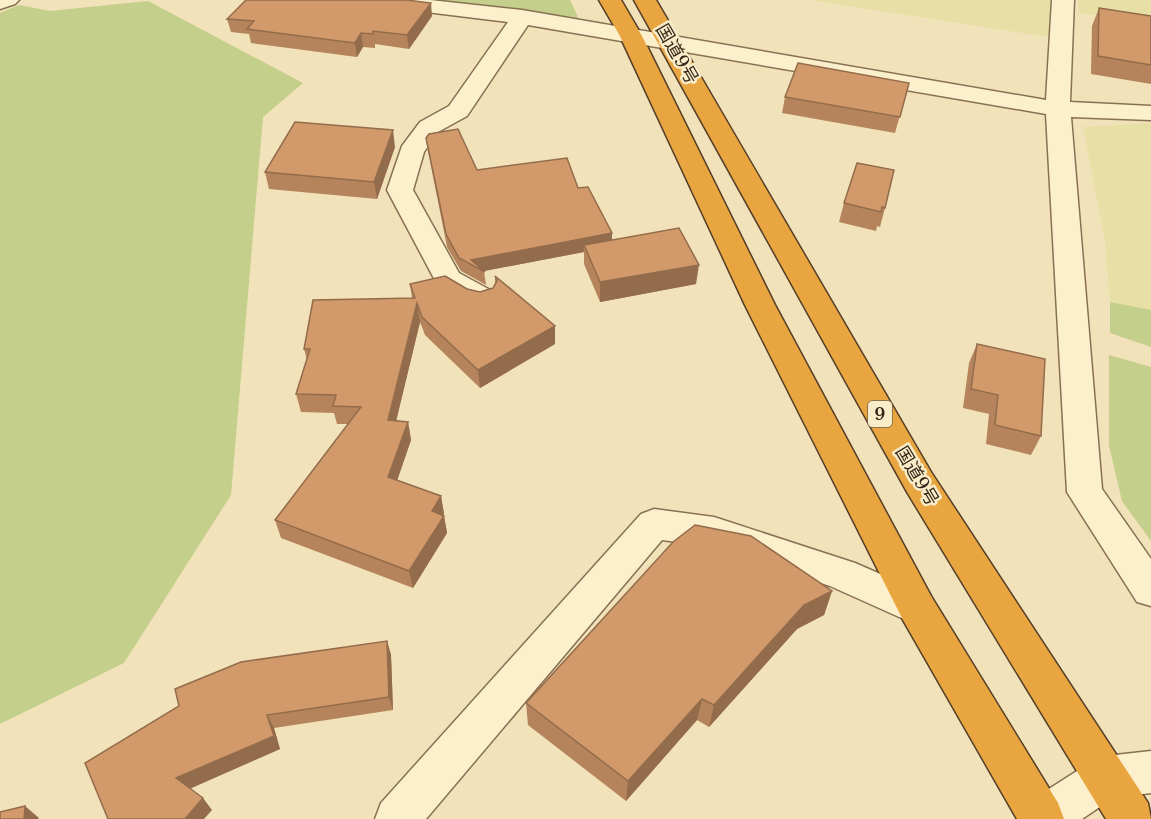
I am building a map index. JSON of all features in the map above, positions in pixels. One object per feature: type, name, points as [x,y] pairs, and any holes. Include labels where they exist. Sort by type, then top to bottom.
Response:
[{"type":"highway","name":"国道9号","points":[[610,0],[631,36],[760,305],[917,608],[1042,819]]},
{"type":"highway","name":"国道9号","points":[[645,0],[919,482],[1132,819]]},
{"type":"street","points":[[0,3],[8,0]]},
{"type":"street","points":[[377,0],[522,17],[1058,109],[1151,113]]},
{"type":"street","points":[[1063,0],[1058,109],[1085,492],[1151,590]]},
{"type":"street","points":[[481,298],[448,279],[400,190],[411,151],[429,127],[458,111],[522,17]]},
{"type":"street","points":[[397,819],[654,524],[714,532],[842,574],[917,608]]},
{"type":"street","points":[[1042,819],[1106,777],[1151,772]]},
{"type":"shaded area","points":[[810,0],[1050,0],[1049,37]]},
{"type":"shaded area","points":[[1078,0],[1151,0],[1151,23],[1078,13]]},
{"type":"shaded area","points":[[1151,123],[1151,310],[1110,302],[1105,241],[1083,127]]},
{"type":"green space","points":[[442,0],[570,0],[579,19],[439,3]]},
{"type":"green space","points":[[148,1],[303,83],[263,117],[231,495],[124,663],[0,724],[0,13],[19,5],[50,11]]},
{"type":"green space","points":[[1110,302],[1151,310],[1151,347],[1110,333]]},
{"type":"green space","points":[[1109,355],[1151,367],[1151,541],[1122,501],[1109,446]]},
{"type":"building","points":[[246,0],[406,0],[431,3],[407,35],[373,31],[373,34],[361,33],[355,43],[247,29],[254,21],[227,19]]},
{"type":"building","points":[[1099,8],[1151,16],[1151,65],[1098,56]]},
{"type":"building","points":[[798,63],[909,83],[900,117],[785,97]]},
{"type":"building","points":[[295,122],[393,130],[374,182],[265,172]]},
{"type":"building","points":[[458,129],[477,170],[567,158],[578,188],[588,187],[612,233],[471,260],[485,272],[459,258],[446,234],[426,138],[429,134]]},
{"type":"building","points":[[857,163],[894,170],[885,208],[882,207],[881,212],[844,203]]},
{"type":"building","points":[[679,228],[699,265],[600,282],[584,245]]},
{"type":"building","points":[[445,276],[467,289],[480,292],[493,288],[497,281],[495,276],[555,326],[478,370],[422,317],[417,303],[388,420],[408,422],[388,477],[441,496],[432,511],[444,516],[409,571],[275,520],[361,407],[333,406],[336,395],[296,394],[310,349],[304,349],[313,300],[415,298],[410,284]]},
{"type":"building","points":[[977,344],[1045,359],[1041,436],[995,425],[998,395],[971,389]]},
{"type":"building","points":[[695,525],[751,536],[832,591],[804,605],[714,705],[702,699],[628,781],[526,703],[673,542]]},
{"type":"building","points":[[387,641],[389,697],[267,715],[274,736],[176,778],[203,798],[185,819],[108,819],[85,763],[179,706],[175,689],[241,662]]},
{"type":"building","points":[[25,806],[24,819],[0,819],[0,812]]}]
